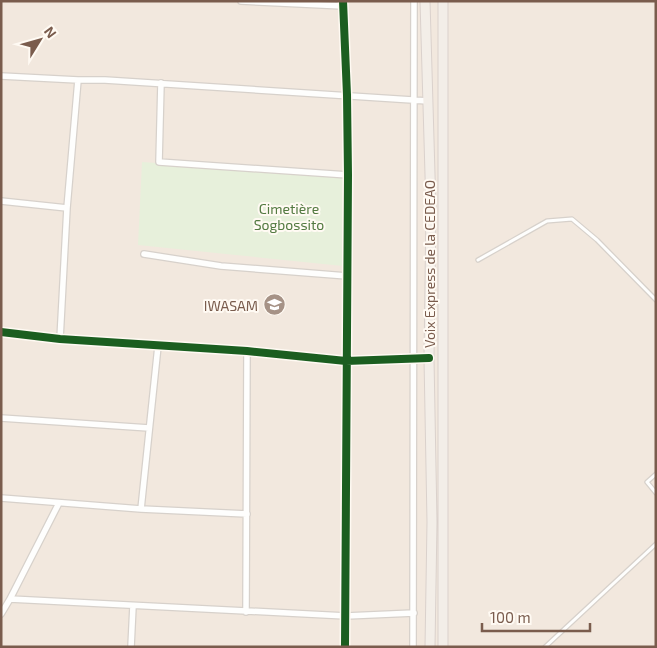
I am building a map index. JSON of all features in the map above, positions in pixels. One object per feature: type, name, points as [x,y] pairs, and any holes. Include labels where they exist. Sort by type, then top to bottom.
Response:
[{"type":"main road","name":"Voix Express de la CEDEAO","points":[[425,1],[431,209],[429,358],[432,522],[430,647]]},
{"type":"main road","points":[[442,647],[444,1]]},
{"type":"main road","points":[[430,289],[443,289]]},
{"type":"street","points":[[242,1],[343,4],[348,175],[346,647]]},
{"type":"street","points":[[413,647],[414,1]]},
{"type":"street","points":[[1,76],[161,83],[428,101]]},
{"type":"street","points":[[60,339],[67,208],[78,80]]},
{"type":"street","points":[[161,83],[159,162],[348,175]]},
{"type":"street","points":[[1,201],[67,208]]},
{"type":"street","points":[[144,254],[221,266],[347,276]]},
{"type":"street","points":[[1,332],[60,339],[247,351],[346,361],[429,358]]},
{"type":"street","points":[[141,509],[158,346]]},
{"type":"street","points":[[246,612],[247,351]]},
{"type":"street","points":[[1,418],[149,428]]},
{"type":"street","points":[[1,498],[141,509],[247,514]]},
{"type":"street","points":[[1,614],[59,503]]},
{"type":"street","points":[[10,599],[346,616],[414,613]]},
{"type":"street","points":[[131,647],[133,606]]},
{"type":"lane","points":[[478,260],[547,221],[572,219],[597,240],[656,300]]},
{"type":"lane","points":[[656,474],[647,482],[656,493]]},
{"type":"lane","points":[[545,647],[656,544]]},
{"type":"shaded area","points":[[1,1],[656,1],[656,647],[1,647]]},
{"type":"green space","name":"Cimetière Sogbossito","points":[[142,162],[344,176],[343,266],[138,245]]},
{"type":"cycle path","points":[[343,1],[348,175],[345,647]]},
{"type":"cycle path","points":[[1,332],[60,339],[247,351],[346,361],[429,358]]},
{"type":"place","name":"IWASAM","points":[[274,305]]}]
